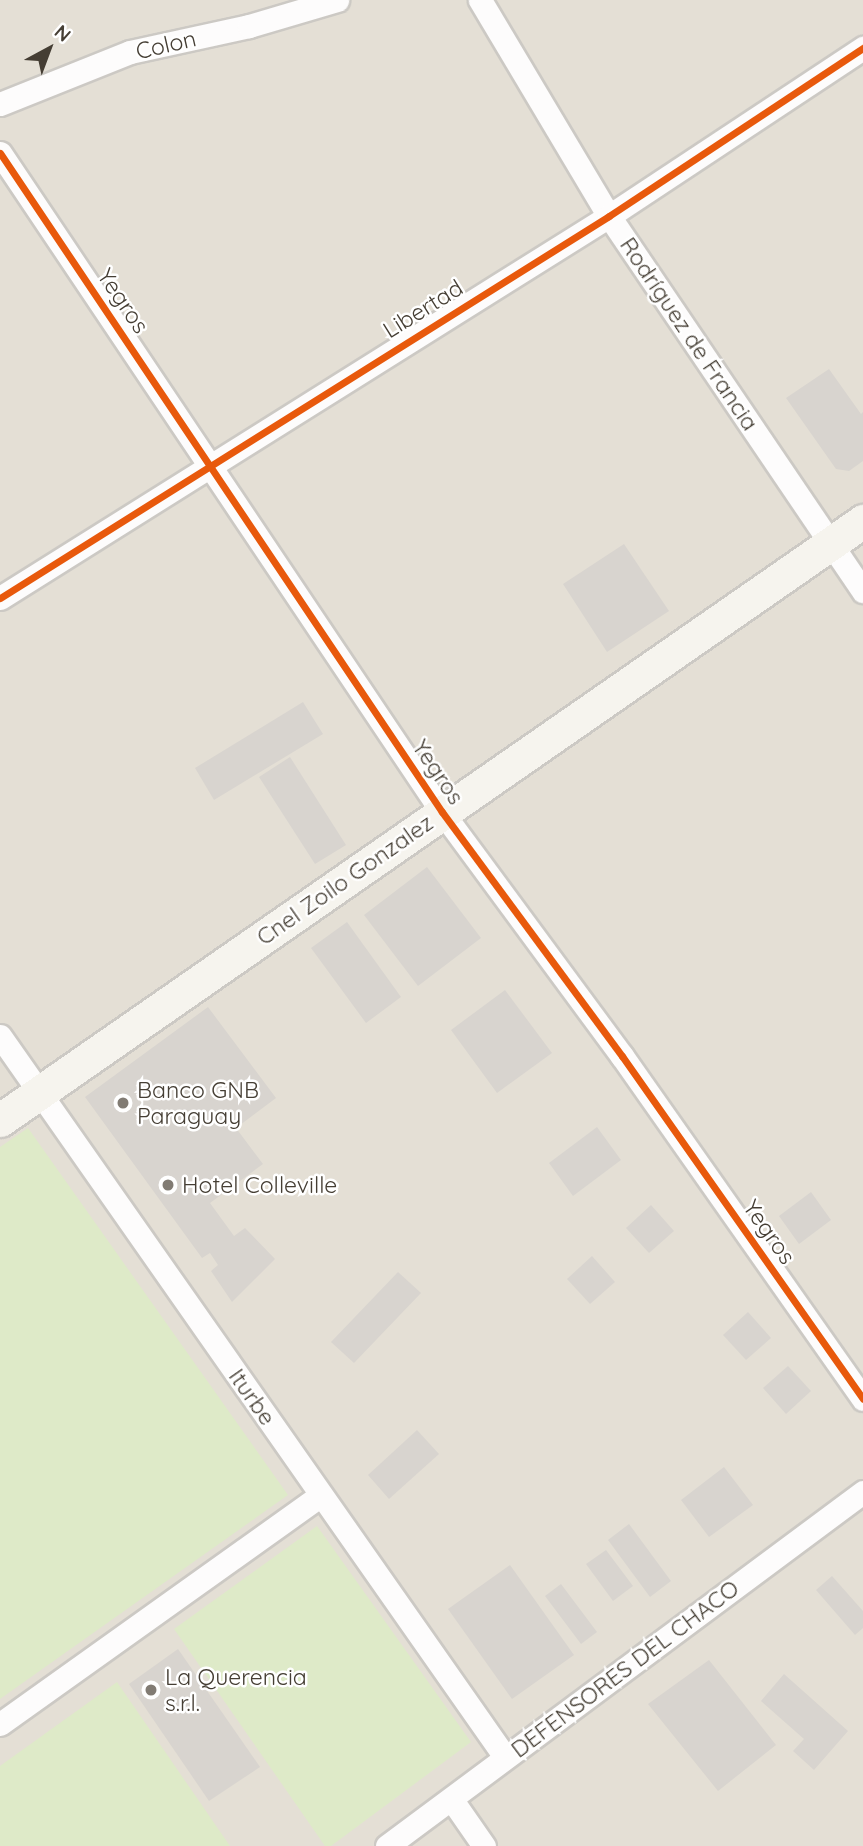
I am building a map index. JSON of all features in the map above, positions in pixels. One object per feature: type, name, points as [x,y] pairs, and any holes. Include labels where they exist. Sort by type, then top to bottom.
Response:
[{"type":"main road","name":"Cnel Zoilo Gonzalez","points":[[0,1120],[863,521]]},
{"type":"street","name":"Colon","points":[[0,104],[130,52],[249,26],[337,0]]},
{"type":"street","name":"Rodríguez de Francia","points":[[480,0],[608,216],[863,590]]},
{"type":"street","name":"Libertad","points":[[0,598],[608,216],[863,48]]},
{"type":"street","name":"Yegros","points":[[0,153],[442,812],[622,1056],[863,1399]]},
{"type":"street","name":"Iturbe","points":[[0,1036],[38,1094],[505,1757]]},
{"type":"street","name":"DEFENSORES DEL CHACO","points":[[387,1846],[863,1492]]},
{"type":"street","points":[[0,1724],[321,1495]]},
{"type":"street","points":[[452,1800],[484,1846]]},
{"type":"shaded area","points":[[0,0],[863,0],[863,1846],[0,1846]]},
{"type":"green space","points":[[28,1128],[288,1495],[0,1699],[0,1147]]},
{"type":"green space","points":[[317,1526],[471,1742],[331,1846],[325,1846],[174,1629]]},
{"type":"green space","points":[[117,1682],[230,1846],[0,1846],[0,1766]]},
{"type":"building","points":[[829,369],[861,414],[863,412],[863,461],[849,471],[836,469],[786,398]]},
{"type":"building","points":[[624,544],[669,611],[607,652],[563,584]]},
{"type":"building","points":[[303,702],[323,734],[214,800],[195,768]]},
{"type":"building","points":[[290,757],[346,845],[315,864],[259,777]]},
{"type":"building","points":[[427,867],[481,938],[418,986],[364,915]]},
{"type":"building","points":[[347,922],[401,997],[366,1023],[311,948]]},
{"type":"building","points":[[505,990],[552,1053],[497,1093],[451,1030]]},
{"type":"building","points":[[208,1007],[276,1098],[236,1128],[263,1164],[210,1203],[234,1236],[245,1228],[275,1259],[232,1302],[211,1271],[218,1265],[210,1253],[202,1258],[85,1097]]},
{"type":"building","points":[[597,1127],[621,1160],[573,1196],[549,1163]]},
{"type":"building","points":[[811,1192],[831,1220],[799,1244],[779,1216]]},
{"type":"building","points":[[651,1205],[674,1231],[649,1253],[626,1228]]},
{"type":"building","points":[[592,1256],[615,1282],[590,1304],[567,1279]]},
{"type":"building","points":[[398,1272],[421,1293],[354,1363],[331,1342]]},
{"type":"building","points":[[748,1312],[771,1338],[746,1360],[723,1335]]},
{"type":"building","points":[[788,1366],[811,1391],[786,1414],[763,1388]]},
{"type":"building","points":[[417,1430],[439,1454],[389,1499],[368,1475]]},
{"type":"building","points":[[724,1467],[753,1505],[709,1537],[681,1500]]},
{"type":"building","points":[[629,1524],[671,1581],[650,1597],[608,1540]]},
{"type":"building","points":[[606,1550],[633,1586],[613,1601],[586,1564]]},
{"type":"building","points":[[510,1565],[574,1655],[512,1699],[448,1609]]},
{"type":"building","points":[[832,1576],[863,1611],[863,1628],[855,1635],[816,1590]]},
{"type":"building","points":[[561,1584],[597,1632],[581,1644],[545,1596]]},
{"type":"building","points":[[178,1649],[260,1767],[209,1801],[129,1684]]},
{"type":"building","points":[[709,1660],[776,1745],[718,1791],[648,1704]]},
{"type":"building","points":[[784,1674],[848,1731],[814,1770],[793,1751],[804,1739],[761,1701]]},
{"type":"cycle path","points":[[0,598],[609,216],[863,48]]},
{"type":"cycle path","points":[[0,153],[442,812],[622,1056],[863,1399]]},
{"type":"place","name":"Banco GNB Paraguay","points":[[123,1103]]},
{"type":"place","name":"Hotel Colleville","points":[[168,1185]]},
{"type":"place","name":"La Querencia s.r.l.","points":[[151,1690]]}]
